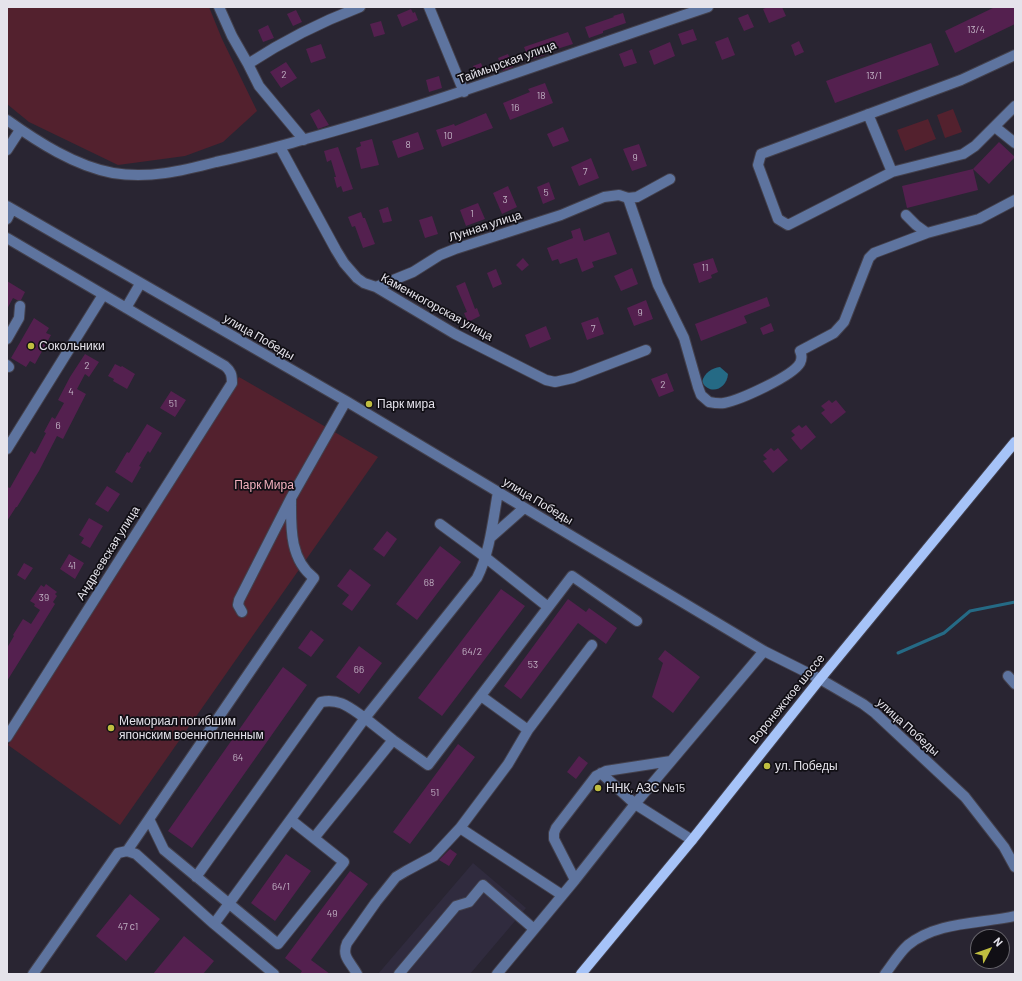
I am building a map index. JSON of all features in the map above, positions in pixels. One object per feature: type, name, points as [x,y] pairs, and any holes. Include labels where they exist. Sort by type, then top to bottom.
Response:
[{"type":"main road","name":"Воронежское шоссе","points":[[581,974],[692,840],[820,679],[1015,442]]},
{"type":"street","points":[[219,7],[232,36],[259,86],[304,140]]},
{"type":"street","points":[[248,64],[269,50],[338,16],[360,7]]},
{"type":"street","points":[[429,7],[464,92]]},
{"type":"street","name":"Таймырская улица","points":[[7,120],[20,130],[74,161],[113,173],[153,175],[190,168],[314,138],[464,92],[588,47],[708,7]]},
{"type":"street","points":[[1015,55],[961,80],[761,154],[758,165],[778,218],[788,225],[892,172],[962,154],[975,146],[1015,106]]},
{"type":"street","points":[[868,114],[892,172]]},
{"type":"street","points":[[995,127],[1015,143]]},
{"type":"street","points":[[7,150],[20,130]]},
{"type":"street","name":"Каменногорская улица","points":[[280,147],[336,250],[352,273],[364,283],[376,287],[455,334],[546,380],[555,382],[573,378],[646,350]]},
{"type":"street","points":[[670,179],[637,197],[628,198],[658,285],[684,338],[700,391],[704,399],[716,404],[736,400],[790,374],[800,363],[802,356],[800,351],[834,333],[844,322],[869,258],[874,253],[927,233],[979,219],[1015,200]]},
{"type":"street","name":"Лунная улица","points":[[376,287],[413,272],[446,252],[561,215],[604,197],[619,195],[628,198]]},
{"type":"street","points":[[7,219],[9,208]]},
{"type":"street","name":"улица Победы","points":[[9,208],[442,457],[524,508],[764,651],[820,679],[863,704],[875,713],[965,797],[1004,847],[1015,867]]},
{"type":"street","points":[[906,215],[927,233]]},
{"type":"street","points":[[8,240],[126,308],[140,284]]},
{"type":"street","points":[[7,449],[103,294]]},
{"type":"street","points":[[7,339],[19,318],[20,306]]},
{"type":"street","name":"Андреевская улица","points":[[7,737],[232,383],[232,376],[225,366],[126,308]]},
{"type":"street","points":[[242,612],[238,606],[239,600],[291,498],[346,401]]},
{"type":"street","points":[[214,924],[365,718],[477,578],[481,571],[490,538],[498,492]]},
{"type":"street","points":[[127,851],[314,578],[309,574],[296,556],[291,530],[291,498]]},
{"type":"street","points":[[490,538],[524,508]]},
{"type":"street","points":[[440,524],[548,608]]},
{"type":"street","points":[[196,877],[321,702],[329,700],[338,701],[365,718],[428,765],[572,576],[637,621]]},
{"type":"street","points":[[357,974],[345,956],[344,950],[350,938],[396,877],[434,856],[460,828],[508,764],[528,730],[592,645]]},
{"type":"street","points":[[496,974],[575,880],[634,804],[764,651]]},
{"type":"street","points":[[481,696],[528,730]]},
{"type":"street","points":[[314,838],[394,740]]},
{"type":"street","points":[[575,880],[554,839],[554,833],[556,828],[587,787],[596,776],[601,773],[670,761]]},
{"type":"street","points":[[601,773],[634,804],[692,840]]},
{"type":"street","points":[[149,819],[164,850],[278,944],[344,862],[291,820]]},
{"type":"street","points":[[460,828],[562,895]]},
{"type":"street","points":[[33,974],[118,853],[127,851],[136,854],[214,924],[274,974]]},
{"type":"street","points":[[399,974],[456,906],[469,902],[483,885],[534,929]]},
{"type":"street","points":[[884,974],[907,946],[920,937],[966,923],[1015,916]]},
{"type":"shaded area","points":[[473,863],[526,908],[470,974],[378,974]]},
{"type":"green space","points":[[7,7],[209,7],[222,39],[257,111],[223,142],[185,156],[118,165],[29,122],[7,104]]},
{"type":"green space","points":[[953,109],[962,132],[945,138],[937,115]]},
{"type":"green space","points":[[928,119],[936,139],[905,151],[897,130]]},
{"type":"green space","name":"Парк Мира","points":[[239,377],[378,457],[120,825],[8,745]]},
{"type":"water","points":[[720,367],[728,374],[725,384],[718,389],[709,389],[702,382],[703,379],[714,368]]},
{"type":"building","points":[[768,7],[782,7],[786,16],[769,23],[763,9]]},
{"type":"building","points":[[995,7],[1015,7],[1015,24],[955,53],[945,31]]},
{"type":"building","points":[[411,9],[413,13],[415,12],[418,20],[402,27],[397,15]]},
{"type":"building","points":[[296,10],[302,22],[293,26],[287,14]]},
{"type":"building","points":[[623,13],[626,23],[603,31],[603,33],[589,38],[585,27]]},
{"type":"building","points":[[748,14],[754,27],[744,31],[738,18]]},
{"type":"building","points":[[381,21],[385,34],[374,37],[370,24]]},
{"type":"building","points":[[268,25],[274,38],[263,42],[258,30]]},
{"type":"building","points":[[693,29],[697,40],[682,45],[678,34]]},
{"type":"building","points":[[568,32],[573,44],[544,53],[545,55],[529,60],[524,47]]},
{"type":"building","points":[[728,37],[735,55],[722,60],[715,42]]},
{"type":"building","points":[[799,41],[804,52],[795,56],[791,45]]},
{"type":"building","points":[[670,42],[675,56],[654,65],[649,51]]},
{"type":"building","points":[[931,43],[939,65],[835,103],[826,81]]},
{"type":"building","points":[[321,44],[326,58],[311,63],[306,49]]},
{"type":"building","points":[[632,49],[637,63],[624,67],[619,54]]},
{"type":"building","points":[[508,54],[513,67],[503,71],[498,58]]},
{"type":"building","points":[[286,62],[297,78],[281,88],[270,72]]},
{"type":"building","points":[[481,63],[485,73],[477,75],[473,66]]},
{"type":"building","points":[[439,76],[442,88],[429,92],[426,80]]},
{"type":"building","points":[[545,83],[553,103],[510,120],[503,103],[530,92],[528,89]]},
{"type":"building","points":[[319,109],[329,125],[318,129],[310,114]]},
{"type":"building","points":[[486,113],[493,128],[442,147],[436,130],[454,124],[455,126]]},
{"type":"building","points":[[563,127],[569,141],[553,147],[547,134]]},
{"type":"building","points":[[418,132],[424,149],[398,158],[392,141]]},
{"type":"building","points":[[372,139],[379,165],[361,169],[356,148],[361,146],[360,142]]},
{"type":"building","points":[[999,142],[1015,157],[989,184],[973,169]]},
{"type":"building","points":[[639,144],[647,166],[632,171],[623,149]]},
{"type":"building","points":[[338,147],[353,189],[343,192],[341,186],[337,188],[334,177],[336,177],[331,160],[327,162],[324,151]]},
{"type":"building","points":[[591,158],[599,178],[579,186],[571,167]]},
{"type":"building","points":[[973,169],[978,190],[907,208],[902,186]]},
{"type":"building","points":[[549,182],[555,199],[543,204],[537,187]]},
{"type":"building","points":[[508,186],[517,207],[502,214],[493,193]]},
{"type":"building","points":[[478,203],[485,219],[466,226],[460,210]]},
{"type":"building","points":[[388,207],[392,221],[383,223],[379,210]]},
{"type":"building","points":[[361,212],[363,218],[365,218],[375,244],[363,248],[355,226],[352,227],[348,217]]},
{"type":"building","points":[[432,216],[438,234],[425,238],[419,220]]},
{"type":"building","points":[[580,228],[584,241],[609,232],[617,254],[592,262],[594,267],[582,272],[577,258],[560,264],[558,259],[552,261],[547,248],[573,238],[571,231]]},
{"type":"building","points":[[523,258],[529,265],[522,271],[516,265]]},
{"type":"building","points":[[713,258],[718,272],[711,275],[712,278],[699,283],[693,264]]},
{"type":"building","points":[[632,268],[638,284],[621,291],[614,276]]},
{"type":"building","points":[[496,269],[502,284],[493,288],[487,273]]},
{"type":"building","points":[[7,281],[25,292],[21,300],[13,298],[7,309]]},
{"type":"building","points":[[465,282],[475,309],[477,308],[480,316],[468,322],[464,313],[467,312],[456,286]]},
{"type":"building","points":[[767,297],[770,306],[744,316],[747,323],[701,341],[695,324]]},
{"type":"building","points":[[646,300],[653,319],[634,326],[627,308]]},
{"type":"building","points":[[598,317],[604,334],[587,340],[581,323]]},
{"type":"building","name":"Сокольники","points":[[34,318],[49,328],[46,333],[51,335],[35,364],[30,361],[26,367],[11,358]]},
{"type":"building","points":[[771,323],[774,331],[763,335],[760,328]]},
{"type":"building","points":[[546,326],[551,339],[530,348],[525,335]]},
{"type":"building","points":[[85,354],[99,362],[89,377],[85,374],[77,389],[86,394],[63,439],[57,436],[39,471],[7,521],[7,487],[10,488],[31,451],[35,454],[46,433],[44,432],[52,417],[55,419],[64,403],[58,400],[70,377]]},
{"type":"building","points":[[115,364],[121,367],[122,366],[135,374],[127,389],[113,381],[114,379],[108,376]]},
{"type":"building","points":[[667,373],[674,391],[659,397],[651,379]]},
{"type":"building","points":[[171,391],[186,400],[175,417],[160,408]]},
{"type":"building","points":[[829,400],[832,403],[836,400],[846,412],[831,424],[821,413],[825,410],[821,406]]},
{"type":"building","points":[[147,424],[162,433],[150,453],[148,451],[139,466],[141,467],[132,483],[115,472]]},
{"type":"building","points":[[799,425],[802,428],[806,425],[816,437],[801,450],[791,438],[795,435],[791,431]]},
{"type":"building","points":[[771,448],[774,451],[778,448],[788,460],[773,473],[763,461],[767,459],[763,455]]},
{"type":"building","points":[[107,486],[120,494],[108,512],[95,504]]},
{"type":"building","points":[[89,518],[103,526],[90,548],[81,543],[84,538],[79,535]]},
{"type":"building","points":[[387,531],[397,539],[384,557],[373,549]]},
{"type":"building","points":[[440,546],[461,562],[417,620],[396,604]]},
{"type":"building","points":[[69,554],[84,563],[75,579],[60,569]]},
{"type":"building","points":[[24,563],[33,568],[25,580],[17,575]]},
{"type":"building","points":[[350,569],[371,585],[352,611],[342,604],[349,595],[337,586]]},
{"type":"building","points":[[46,584],[57,592],[55,594],[57,596],[53,602],[55,604],[7,681],[7,648],[23,619],[31,624],[40,610],[30,601],[41,585],[44,587]]},
{"type":"building","points":[[501,589],[525,606],[442,716],[418,698]]},
{"type":"building","points":[[568,599],[586,612],[589,608],[617,628],[606,644],[578,623],[521,699],[504,686]]},
{"type":"building","points":[[311,630],[324,640],[311,657],[298,648]]},
{"type":"building","points":[[359,646],[382,663],[359,694],[336,677]]},
{"type":"building","points":[[665,650],[700,677],[673,713],[652,697],[663,663],[658,659]]},
{"type":"building","points":[[283,667],[307,685],[192,848],[168,831]]},
{"type":"building","points":[[458,744],[475,757],[410,844],[393,832]]},
{"type":"building","points":[[579,756],[588,763],[576,779],[567,772]]},
{"type":"building","points":[[450,849],[457,854],[449,866],[439,860]]},
{"type":"building","points":[[286,854],[311,871],[275,921],[251,903]]},
{"type":"building","points":[[350,871],[368,884],[311,960],[330,974],[300,974],[302,971],[285,958]]},
{"type":"building","points":[[130,894],[160,919],[126,961],[96,936]]},
{"type":"building","points":[[184,936],[214,961],[203,974],[153,974]]},
{"type":"waterway","points":[[898,653],[944,633],[970,611],[1015,602]]},
{"type":"place","name":"Сокольники","points":[[31,346]]},
{"type":"place","name":"Парк мира","points":[[369,404]]},
{"type":"place","name":"Мемориал погибшим японским военнопленным","points":[[111,728]]},
{"type":"place","name":"ул. Победы","points":[[767,766]]},
{"type":"place","name":"ННК, АЗС №15","points":[[598,788]]}]
